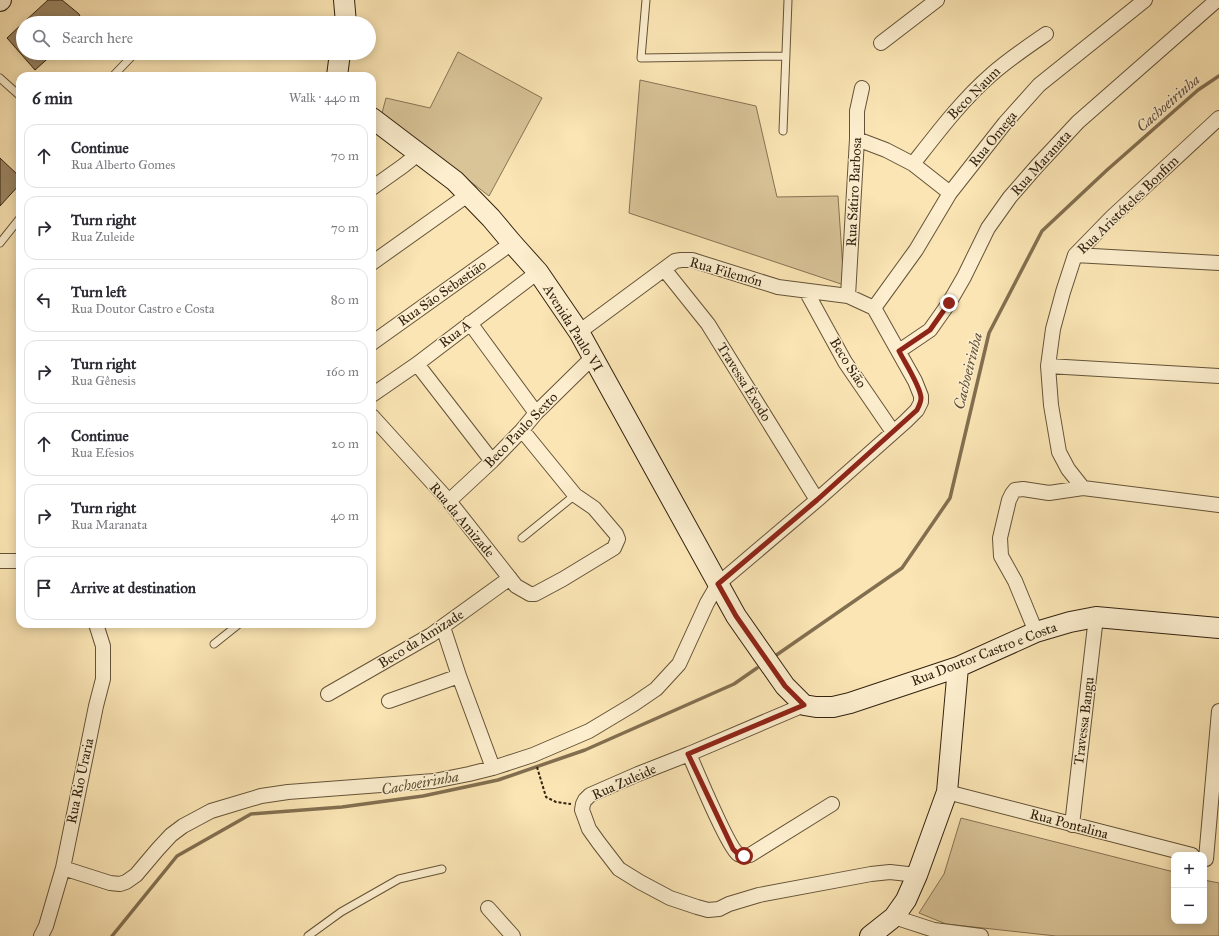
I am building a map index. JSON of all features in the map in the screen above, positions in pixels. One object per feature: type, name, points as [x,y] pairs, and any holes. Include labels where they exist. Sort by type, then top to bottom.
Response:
[{"type":"street","points":[[881,43],[936,0]]},
{"type":"street","name":"Rua Omega","points":[[874,308],[916,250],[950,193],[1005,123],[1039,85],[1145,0]]},
{"type":"street","name":"Rua Maranata","points":[[899,351],[930,330],[949,303],[964,277],[988,228],[1010,197],[1037,166],[1078,122],[1217,0]]},
{"type":"street","name":"Beco Naum","points":[[913,164],[950,117],[991,74],[1046,34]]},
{"type":"street","points":[[338,72],[339,60]]},
{"type":"street","name":"Rua Sátiro Barbosa","points":[[848,296],[857,139],[857,111],[862,88]]},
{"type":"street","name":"Rua Aristóteles Bonfim","points":[[1083,488],[1068,469],[1059,452],[1051,405],[1048,366],[1053,330],[1075,255],[1112,217],[1219,118]]},
{"type":"street","name":"Avenida Paulo VI","points":[[376,121],[455,181],[469,194],[538,272],[579,332],[718,584]]},
{"type":"street","points":[[857,139],[886,150],[913,164],[950,193]]},
{"type":"street","points":[[376,185],[418,154]]},
{"type":"street","points":[[376,260],[469,194]]},
{"type":"street","name":"Rua São Sebastião","points":[[376,340],[512,244]]},
{"type":"street","points":[[1075,255],[1219,263]]},
{"type":"street","name":"Rua Filemón","points":[[579,332],[675,261],[681,260],[692,260],[778,287],[848,296],[874,308]]},
{"type":"street","name":"Travessa Êxodo","points":[[664,269],[708,324],[817,500]]},
{"type":"street","name":"Rua A","points":[[376,392],[417,364],[538,272]]},
{"type":"street","name":"Beco Sião","points":[[806,291],[845,362],[893,432]]},
{"type":"street","points":[[63,868],[110,883],[120,884],[136,875],[158,849],[177,831],[196,818],[211,811],[261,796],[336,787],[434,781],[493,768],[533,755],[588,730],[634,704],[656,689],[678,664],[707,603],[718,584],[817,500],[917,410],[921,396],[915,380],[874,308]]},
{"type":"street","points":[[470,323],[536,413]]},
{"type":"street","name":"Beco Paulo Sexto","points":[[449,501],[492,461],[536,413],[592,358]]},
{"type":"street","points":[[417,364],[492,461]]},
{"type":"street","points":[[1048,366],[1219,376]]},
{"type":"street","name":"Rua da Amizade","points":[[376,420],[449,501],[516,586],[530,594],[535,594],[563,580],[614,548],[618,542],[616,534],[594,508],[574,495]]},
{"type":"street","points":[[522,430],[574,495]]},
{"type":"street","points":[[1036,632],[1001,556],[1000,538],[1005,515],[1012,494],[1015,490],[1023,489],[1049,493],[1083,488],[1219,505]]},
{"type":"street","points":[[0,561],[16,561]]},
{"type":"street","name":"Beco da Amizade","points":[[328,694],[443,627],[510,578]]},
{"type":"street","points":[[718,584],[736,616],[785,686],[804,705]]},
{"type":"street","name":"Rua Doutor Castro e Costa","points":[[804,705],[833,707],[850,703],[958,667],[1036,632],[1070,622],[1096,617],[1219,628]]},
{"type":"street","name":"Travessa Bangu","points":[[1072,825],[1096,617]]},
{"type":"street","points":[[443,627],[459,676],[493,768]]},
{"type":"street","name":"Rua Rio Uraria","points":[[41,936],[46,926],[63,868],[96,706],[103,679],[103,646],[97,628]]},
{"type":"street","points":[[870,936],[894,917],[906,900],[917,875],[947,792],[958,667]]},
{"type":"street","points":[[389,701],[459,676]]},
{"type":"street","name":"Rua Zuleide","points":[[804,705],[590,795],[583,804],[582,810],[590,829],[619,869],[670,898],[697,908],[708,910],[719,909],[759,894],[871,874],[890,872],[917,875]]},
{"type":"street","points":[[1210,860],[1219,711]]},
{"type":"street","points":[[688,754],[723,829],[733,849],[738,854],[744,856],[750,855],[832,804]]},
{"type":"street","name":"Rua Pontalina","points":[[947,792],[1180,852]]},
{"type":"street","points":[[488,908],[513,936]]},
{"type":"street","points":[[894,917],[934,930],[981,936]]},
{"type":"lane","points":[[646,0],[641,58],[786,56]]},
{"type":"lane","points":[[783,131],[788,0]]},
{"type":"lane","points":[[117,72],[128,60]]},
{"type":"lane","points":[[0,78],[16,92]]},
{"type":"lane","points":[[0,243],[16,223]]},
{"type":"lane","points":[[522,538],[574,495]]},
{"type":"lane","points":[[214,644],[234,628]]},
{"type":"lane","points":[[308,936],[340,912],[399,879],[442,868]]},
{"type":"path","points":[[537,768],[546,797],[556,802],[583,804]]},
{"type":"shaded area","points":[[458,52],[542,98],[489,196],[382,113],[386,98],[430,108]]},
{"type":"shaded area","points":[[640,80],[756,106],[777,197],[838,196],[844,285],[629,213]]},
{"type":"shaded area","points":[[961,818],[1171,871],[1171,924],[1207,924],[1207,881],[1219,883],[1219,936],[1056,936],[946,924],[919,913],[944,874]]},
{"type":"building","points":[[48,0],[62,0],[80,16],[31,16]]},
{"type":"building","points":[[16,30],[16,48],[7,38]]},
{"type":"building","points":[[26,60],[46,60],[35,70]]},
{"type":"building","points":[[0,158],[16,173],[16,188],[0,206]]},
{"type":"waterway","name":"Cachoeirinha","points":[[775,656],[902,568],[950,498],[989,333],[1042,231],[1107,170],[1198,90],[1219,76]]},
{"type":"waterway","name":"Cachoeirinha","points":[[112,936],[177,856],[251,814],[342,807],[423,796],[498,780],[585,750],[734,684],[757,668]]},
{"type":"route","points":[[744,856],[738,854],[733,849],[688,754],[804,705],[785,686],[736,616],[718,584],[817,500],[917,410],[921,396],[915,380],[899,351],[930,330],[949,303]]}]
